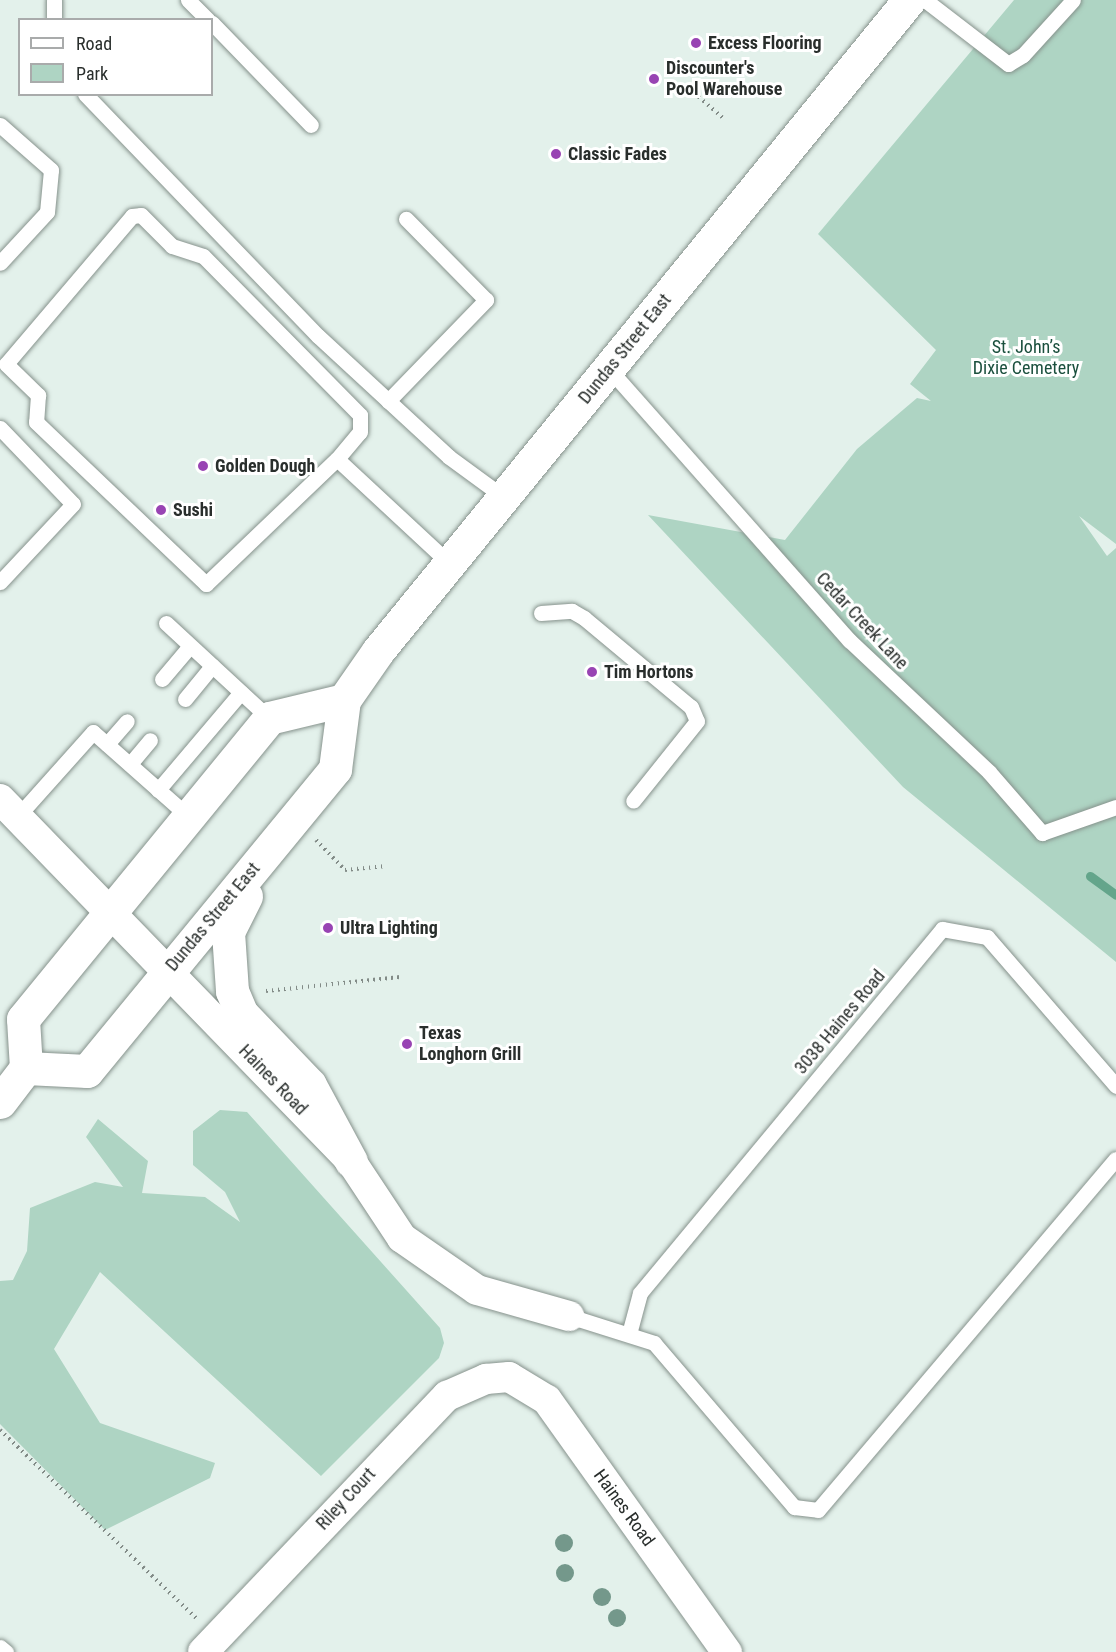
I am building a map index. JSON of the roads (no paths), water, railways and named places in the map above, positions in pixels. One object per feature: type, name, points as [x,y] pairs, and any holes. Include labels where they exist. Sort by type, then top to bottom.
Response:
[{"type":"main road","name":"Dundas Street East","points":[[26,1068],[87,1071],[335,769],[344,700],[450,564],[909,0]]},
{"type":"main road","points":[[0,1102],[26,1068],[23,1019],[269,718],[344,700]]},
{"type":"main road","points":[[276,842],[274,858],[238,907],[228,932],[232,991],[242,1014],[310,1085],[351,1161]]},
{"type":"street","name":"Haines Road","points":[[9,808],[351,1161],[402,1238],[449,1273],[477,1290],[569,1316]]},
{"type":"street","name":"Haines Road","points":[[509,1377],[547,1400],[727,1652]]},
{"type":"street","name":"Riley Court","points":[[210,1645],[447,1396],[486,1379],[509,1377]]},
{"type":"lane","points":[[54,0],[54,18]]},
{"type":"lane","points":[[189,0],[206,18]]},
{"type":"lane","points":[[925,0],[1008,64],[1023,55],[1073,0]]},
{"type":"lane","points":[[213,24],[311,125]]},
{"type":"lane","points":[[87,96],[388,401],[449,458],[505,498]]},
{"type":"lane","points":[[0,124],[51,170],[47,212],[0,263]]},
{"type":"lane","points":[[141,215],[172,246],[203,256],[360,415],[360,432],[338,459],[206,584],[36,422],[38,395],[3,366],[132,216],[141,215]]},
{"type":"lane","points":[[388,401],[486,300],[405,219]]},
{"type":"lane","name":"Cedar Creek Lane","points":[[610,370],[849,640],[989,772],[1042,833],[1116,807]]},
{"type":"lane","points":[[0,428],[73,504],[0,582]]},
{"type":"lane","points":[[338,459],[450,564]]},
{"type":"lane","points":[[541,614],[572,610],[691,707],[697,722],[633,801]]},
{"type":"lane","points":[[166,623],[269,718]]},
{"type":"lane","points":[[162,679],[190,646]]},
{"type":"lane","points":[[185,699],[212,666]]},
{"type":"lane","points":[[158,790],[241,692]]},
{"type":"lane","points":[[107,744],[127,721]]},
{"type":"lane","points":[[9,808],[93,732],[188,816]]},
{"type":"lane","points":[[130,764],[150,740]]},
{"type":"lane","name":"3038 Haines Road","points":[[628,1334],[640,1293],[942,929],[987,937],[1116,1086]]},
{"type":"lane","points":[[569,1316],[654,1343],[794,1507],[818,1510],[1116,1159]]},
{"type":"lane","points":[[0,1647],[6,1652]]},
{"type":"waterway","points":[[1090,876],[1116,895]]},
{"type":"place","name":"Excess Flooring","points":[[696,43]]},
{"type":"place","name":"Discounter's Pool Warehouse","points":[[654,79]]},
{"type":"place","name":"Classic Fades","points":[[556,154]]},
{"type":"place","name":"Golden Dough","points":[[203,466]]},
{"type":"place","name":"Sushi","points":[[161,510]]},
{"type":"place","name":"Tim Hortons","points":[[592,672]]},
{"type":"place","name":"Ultra Lighting","points":[[328,928]]},
{"type":"place","name":"Texas Longhorn Grill","points":[[407,1044]]},
{"type":"park label","name":"St. John’s Dixie Cemetery","points":[[1026,358]]}]
